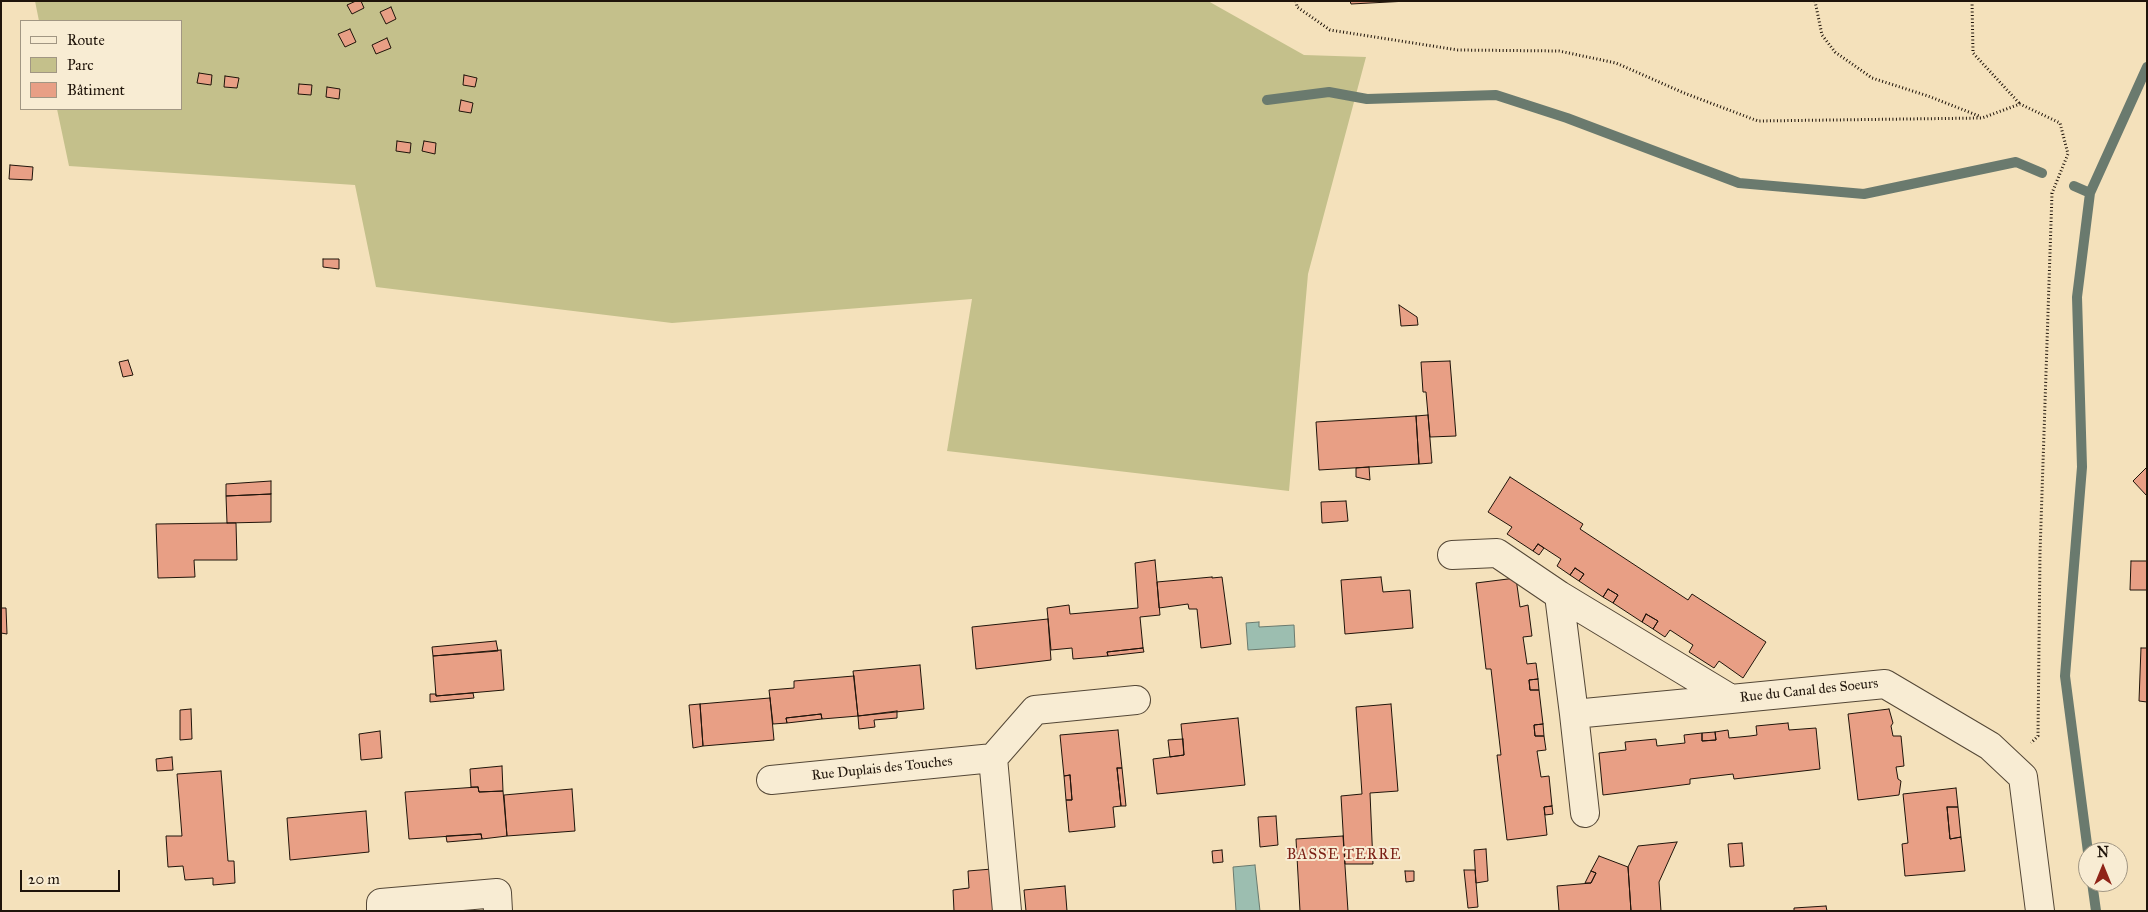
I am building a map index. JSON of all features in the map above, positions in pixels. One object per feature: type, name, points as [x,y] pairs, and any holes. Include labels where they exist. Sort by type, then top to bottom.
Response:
[{"type":"street","name":"Rue du Canal des Soeurs","points":[[1452,555],[1497,553],[1558,596],[1731,699]]},
{"type":"street","points":[[1558,596],[1585,813]]},
{"type":"street","name":"Rue du Canal des Soeurs","points":[[1574,714],[1885,684],[1990,746],[2023,777],[2040,911]]},
{"type":"street","points":[[1006,911],[993,758],[1035,710],[1136,700]]},
{"type":"street","name":"Rue Duplais des Touches","points":[[771,780],[993,758]]},
{"type":"street","points":[[381,911],[381,903],[497,894],[498,911]]},
{"type":"path","points":[[1296,1],[1297,7],[1330,30],[1458,50],[1559,51],[1616,63],[1684,93],[1758,122],[1982,118],[2020,104]]},
{"type":"path","points":[[1814,1],[1822,35],[1835,52],[1872,78],[1928,96],[1982,118]]},
{"type":"path","points":[[1972,1],[1973,53],[2020,104],[2060,123],[2068,154],[2052,192],[2040,553],[2038,736],[2009,764]]},
{"type":"green space","points":[[35,1],[1208,1],[1304,55],[1366,57],[1308,274],[1289,491],[947,451],[972,299],[672,323],[376,287],[355,185],[69,166],[57,110],[182,110],[182,20],[39,20]]},
{"type":"shaded area","points":[[1259,622],[1259,627],[1294,625],[1295,647],[1248,650],[1246,623]]},
{"type":"shaded area","points":[[1255,865],[1260,911],[1236,911],[1233,867]]},
{"type":"building","points":[[361,1],[364,8],[352,14],[347,5]]},
{"type":"building","points":[[1350,1],[1408,1],[1351,4]]},
{"type":"building","points":[[391,7],[396,19],[386,24],[380,12]]},
{"type":"building","points":[[350,29],[356,42],[345,47],[338,34]]},
{"type":"building","points":[[387,38],[391,48],[376,54],[372,45]]},
{"type":"building","points":[[199,73],[212,75],[211,85],[197,83]]},
{"type":"building","points":[[464,75],[477,78],[475,87],[463,85]]},
{"type":"building","points":[[225,76],[239,78],[237,88],[224,87]]},
{"type":"building","points":[[299,84],[312,85],[311,95],[298,94]]},
{"type":"building","points":[[327,87],[340,89],[339,99],[326,97]]},
{"type":"building","points":[[461,100],[473,103],[471,113],[459,111]]},
{"type":"building","points":[[397,141],[411,143],[410,153],[396,151]]},
{"type":"building","points":[[424,141],[436,143],[435,154],[422,151]]},
{"type":"building","points":[[10,165],[33,167],[32,180],[9,179]]},
{"type":"building","points":[[323,259],[339,259],[339,269],[323,267]]},
{"type":"building","points":[[1399,305],[1417,317],[1418,325],[1401,326]]},
{"type":"building","points":[[128,360],[133,375],[123,377],[119,362]]},
{"type":"building","points":[[1450,361],[1456,436],[1430,437],[1426,392],[1423,392],[1421,362]]},
{"type":"building","points":[[1428,415],[1432,463],[1419,464],[1416,416]]},
{"type":"building","points":[[1416,416],[1419,464],[1319,470],[1316,422]]},
{"type":"building","points":[[1369,467],[1370,480],[1356,477],[1356,468]]},
{"type":"building","points":[[2147,467],[2147,496],[2133,481]]},
{"type":"building","points":[[1510,477],[1583,524],[1580,529],[1688,600],[1692,594],[1766,642],[1743,678],[1719,661],[1714,668],[1689,652],[1693,645],[1670,630],[1665,637],[1653,629],[1658,621],[1646,614],[1642,622],[1613,603],[1618,595],[1608,589],[1603,597],[1579,581],[1584,574],[1575,568],[1570,575],[1557,566],[1561,559],[1538,544],[1533,551],[1507,534],[1512,527],[1488,512]]},
{"type":"building","points":[[271,481],[271,494],[226,496],[226,484]]},
{"type":"building","points":[[271,494],[271,522],[227,523],[226,496]]},
{"type":"building","points":[[1346,501],[1348,521],[1322,523],[1321,502]]},
{"type":"building","points":[[236,523],[237,560],[194,560],[195,577],[158,578],[156,524]]},
{"type":"building","points":[[1538,544],[1544,548],[1539,555],[1533,551]]},
{"type":"building","points":[[1155,560],[1160,615],[1140,617],[1143,648],[1107,652],[1108,656],[1073,659],[1072,648],[1051,650],[1047,608],[1069,605],[1070,614],[1138,608],[1135,563]]},
{"type":"building","points":[[2131,561],[2147,561],[2147,590],[2130,590]]},
{"type":"building","points":[[1575,568],[1584,574],[1579,581],[1570,575]]},
{"type":"building","points":[[1222,577],[1231,644],[1201,648],[1197,609],[1189,609],[1188,604],[1159,608],[1157,582]]},
{"type":"building","points":[[1381,577],[1383,592],[1410,590],[1413,628],[1345,634],[1341,580]]},
{"type":"building","points":[[1516,578],[1520,607],[1528,605],[1532,636],[1523,637],[1527,664],[1536,663],[1538,679],[1529,680],[1530,690],[1539,690],[1543,724],[1534,725],[1535,736],[1544,736],[1546,750],[1537,751],[1541,777],[1549,776],[1552,806],[1544,807],[1547,835],[1507,840],[1497,755],[1501,755],[1491,669],[1486,669],[1476,583]]},
{"type":"building","points":[[1608,589],[1618,595],[1613,603],[1603,597]]},
{"type":"building","points":[[1,608],[6,608],[7,634],[1,633]]},
{"type":"building","points":[[1646,614],[1658,621],[1653,629],[1642,622]]},
{"type":"building","points":[[1048,619],[1051,660],[976,669],[972,627]]},
{"type":"building","points":[[496,641],[498,651],[433,656],[432,647]]},
{"type":"building","points":[[1143,648],[1144,652],[1108,656],[1107,652]]},
{"type":"building","points":[[2141,648],[2147,648],[2147,702],[2139,701]]},
{"type":"building","points":[[501,650],[504,690],[436,696],[433,656]]},
{"type":"building","points":[[920,665],[924,709],[858,716],[853,671]]},
{"type":"building","points":[[854,676],[858,716],[822,719],[821,714],[786,718],[787,723],[773,724],[769,690],[794,688],[794,681]]},
{"type":"building","points":[[1538,679],[1539,690],[1530,690],[1529,680]]},
{"type":"building","points":[[473,693],[474,698],[430,702],[430,694],[436,694],[436,696]]},
{"type":"building","points":[[770,698],[774,740],[703,746],[700,704]]},
{"type":"building","points":[[700,704],[703,746],[693,748],[689,705]]},
{"type":"building","points":[[1391,704],[1398,791],[1370,793],[1373,864],[1345,864],[1341,796],[1362,794],[1356,707]]},
{"type":"building","points":[[191,709],[192,739],[180,740],[180,710]]},
{"type":"building","points":[[1889,709],[1893,723],[1891,726],[1893,736],[1901,736],[1904,766],[1896,767],[1898,779],[1901,781],[1899,795],[1858,800],[1848,714]]},
{"type":"building","points":[[897,711],[897,718],[874,720],[875,727],[859,729],[858,716]]},
{"type":"building","points":[[821,714],[822,719],[787,723],[786,718]]},
{"type":"building","points":[[1238,718],[1245,785],[1157,794],[1153,759],[1184,755],[1181,724]]},
{"type":"building","points":[[1788,723],[1789,730],[1816,728],[1820,769],[1734,779],[1733,774],[1690,779],[1690,784],[1603,795],[1599,753],[1626,750],[1625,742],[1656,739],[1657,746],[1685,743],[1684,735],[1702,733],[1702,741],[1716,740],[1715,732],[1728,730],[1729,738],[1750,736],[1757,735],[1756,726]]},
{"type":"building","points":[[1543,724],[1544,736],[1535,736],[1534,725]]},
{"type":"building","points":[[1118,730],[1122,768],[1117,768],[1121,806],[1113,807],[1115,827],[1069,832],[1066,800],[1072,800],[1070,775],[1064,776],[1060,735]]},
{"type":"building","points":[[380,731],[382,758],[361,760],[359,734]]},
{"type":"building","points":[[1715,732],[1716,740],[1702,741],[1702,733]]},
{"type":"building","points":[[1183,739],[1184,755],[1170,757],[1168,740]]},
{"type":"building","points":[[172,757],[173,770],[157,771],[156,759]]},
{"type":"building","points":[[502,766],[503,791],[479,792],[478,787],[471,787],[470,769]]},
{"type":"building","points":[[1117,768],[1122,768],[1126,806],[1121,806]]},
{"type":"building","points":[[221,771],[228,861],[234,861],[235,883],[213,885],[213,878],[185,880],[183,866],[168,867],[166,836],[182,836],[177,774]]},
{"type":"building","points":[[1070,775],[1072,800],[1066,800],[1064,776]]},
{"type":"building","points":[[478,787],[479,792],[503,791],[507,836],[482,839],[481,834],[409,839],[405,792]]},
{"type":"building","points":[[1956,788],[1958,807],[1947,807],[1950,839],[1961,837],[1965,871],[1905,876],[1902,844],[1908,843],[1903,794]]},
{"type":"building","points":[[572,789],[575,831],[507,836],[504,795]]},
{"type":"building","points":[[1552,806],[1553,814],[1545,815],[1544,807]]},
{"type":"building","points":[[1947,807],[1958,807],[1961,837],[1950,839]]},
{"type":"building","points":[[366,811],[369,852],[290,860],[287,818]]},
{"type":"building","points":[[1276,816],[1278,845],[1260,847],[1258,817]]},
{"type":"building","points":[[481,834],[482,839],[447,842],[446,836]]},
{"type":"building","points":[[1343,836],[1348,911],[1300,911],[1296,839]]},
{"type":"building","points":[[1677,842],[1659,882],[1661,911],[1631,911],[1628,867],[1638,846]]},
{"type":"building","points":[[1742,843],[1744,866],[1730,867],[1728,844]]},
{"type":"building","points":[[1486,849],[1488,881],[1476,883],[1474,850]]},
{"type":"building","points":[[1222,850],[1223,862],[1213,863],[1212,851]]},
{"type":"building","points":[[1599,856],[1628,867],[1631,911],[1559,911],[1557,886],[1591,883],[1596,873],[1591,871]]},
{"type":"building","points":[[992,869],[996,911],[954,911],[953,890],[969,888],[968,871]]},
{"type":"building","points":[[1464,870],[1475,870],[1478,907],[1468,908]]},
{"type":"building","points":[[1405,871],[1414,871],[1414,881],[1406,882]]},
{"type":"building","points":[[1591,871],[1596,873],[1591,883],[1585,883]]},
{"type":"building","points":[[1065,886],[1067,911],[1026,911],[1024,890]]},
{"type":"building","points":[[1826,906],[1827,911],[1794,911],[1794,908]]},
{"type":"waterway","points":[[2090,193],[2147,67]]},
{"type":"waterway","points":[[1267,100],[1329,92],[1367,99],[1496,95],[1567,118],[1739,183],[1864,194],[2016,162],[2042,173]]},
{"type":"waterway","points":[[2074,186],[2090,193],[2077,297],[2082,467],[2065,676],[2087,842]]},
{"type":"waterway","points":[[2093,892],[2096,911]]},
{"type":"district","name":"BASSE TERRE","points":[[1344,855]]}]
